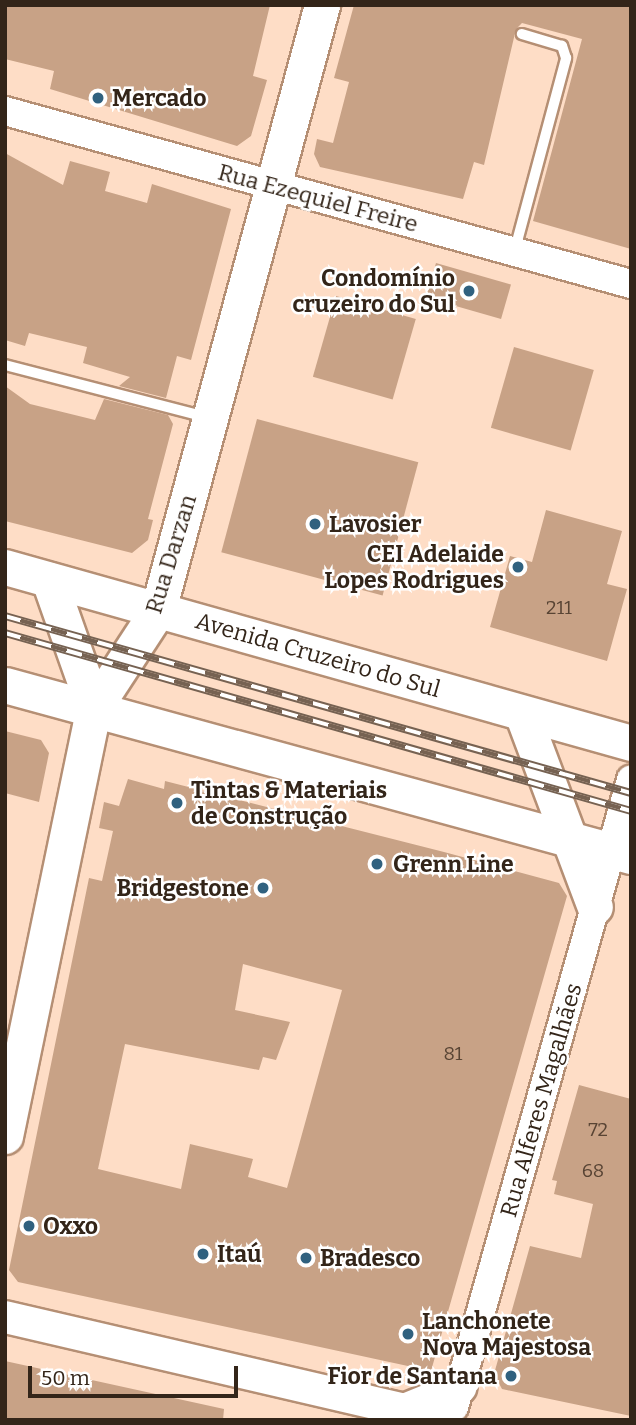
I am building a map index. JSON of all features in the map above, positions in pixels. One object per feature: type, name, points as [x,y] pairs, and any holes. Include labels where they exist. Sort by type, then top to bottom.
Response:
[{"type":"main road","name":"Rua Darzan","points":[[5,1136],[94,708],[158,610],[322,5]]},
{"type":"main road","name":"Avenida Cruzeiro do Sul","points":[[5,568],[631,743]]},
{"type":"main road","points":[[49,580],[94,708]]},
{"type":"main road","points":[[5,685],[620,853]]},
{"type":"main road","points":[[522,713],[566,837],[595,907]]},
{"type":"main road","points":[[5,1318],[448,1420]]},
{"type":"main road","points":[[404,1410],[461,1387]]},
{"type":"street","name":"Rua Ezequiel Freire","points":[[5,111],[631,284]]},
{"type":"street","name":"Rua Alferes Magalhães","points":[[448,1420],[461,1387],[595,907],[620,853],[631,780]]},
{"type":"lane","points":[[515,252],[566,58],[562,46],[522,34]]},
{"type":"lane","points":[[5,365],[210,418]]},
{"type":"building","points":[[5,5],[270,5],[253,76],[267,80],[251,136],[237,146],[50,89],[54,71],[5,59]]},
{"type":"building","points":[[354,5],[631,5],[631,249],[533,221],[582,39],[522,23],[516,29],[484,165],[474,162],[463,199],[320,167],[314,154],[317,139],[333,143],[349,82],[334,78]]},
{"type":"building","points":[[5,153],[63,185],[70,161],[110,172],[105,191],[147,203],[152,184],[231,209],[191,360],[177,356],[166,398],[119,386],[130,377],[83,363],[87,347],[29,333],[25,346],[5,340]]},
{"type":"building","name":"Condomínio cruzeiro do Sul","points":[[436,263],[511,284],[501,319],[426,298]]},
{"type":"building","points":[[336,296],[416,319],[393,400],[313,377]]},
{"type":"building","points":[[514,347],[594,370],[571,451],[491,428]]},
{"type":"building","points":[[5,386],[30,404],[95,420],[104,399],[168,415],[173,424],[148,519],[153,520],[148,540],[132,553],[5,521]]},
{"type":"building","points":[[257,419],[418,462],[383,596],[221,552]]},
{"type":"building","points":[[546,510],[622,531],[607,584],[627,589],[607,661],[490,627],[510,556],[532,562]]},
{"type":"building","points":[[5,731],[41,740],[49,753],[39,802],[5,793]]},
{"type":"building","points":[[128,779],[164,789],[165,781],[559,883],[567,896],[431,1371],[18,1282],[9,1270],[89,878],[102,881],[113,831],[99,828],[104,802],[119,806]],"holes":[[[243,964],[342,990],[287,1188],[248,1177],[253,1159],[190,1144],[181,1189],[98,1169],[125,1044],[259,1070],[263,1057],[276,1060],[290,1022],[235,1010]]]},
{"type":"building","points":[[579,1085],[631,1099],[631,1416],[502,1389],[494,1374],[530,1246],[581,1258],[593,1204],[554,1194],[557,1181],[552,1180]]},
{"type":"building","points":[[5,1361],[224,1409],[223,1420],[5,1420]]},
{"type":"railway","points":[[5,616],[631,793]]},
{"type":"railway","points":[[5,633],[631,811]]},
{"type":"place","name":"Mercado","points":[[98,98]]},
{"type":"place","name":"Condomínio cruzeiro do Sul","points":[[469,291]]},
{"type":"place","name":"Lavosier","points":[[315,524]]},
{"type":"place","name":"CEI Adelaide Lopes Rodrigues","points":[[518,567]]},
{"type":"place","name":"Tintas & Materiais de Construção","points":[[177,803]]},
{"type":"place","name":"Grenn Line","points":[[377,864]]},
{"type":"place","name":"Bridgestone","points":[[263,888]]},
{"type":"place","name":"Oxxo","points":[[29,1226]]},
{"type":"place","name":"Itaú","points":[[203,1254]]},
{"type":"place","name":"Bradesco","points":[[306,1258]]},
{"type":"place","name":"Lanchonete Nova Majestosa","points":[[408,1334]]},
{"type":"place","name":"Fior de Santana","points":[[511,1376]]}]
